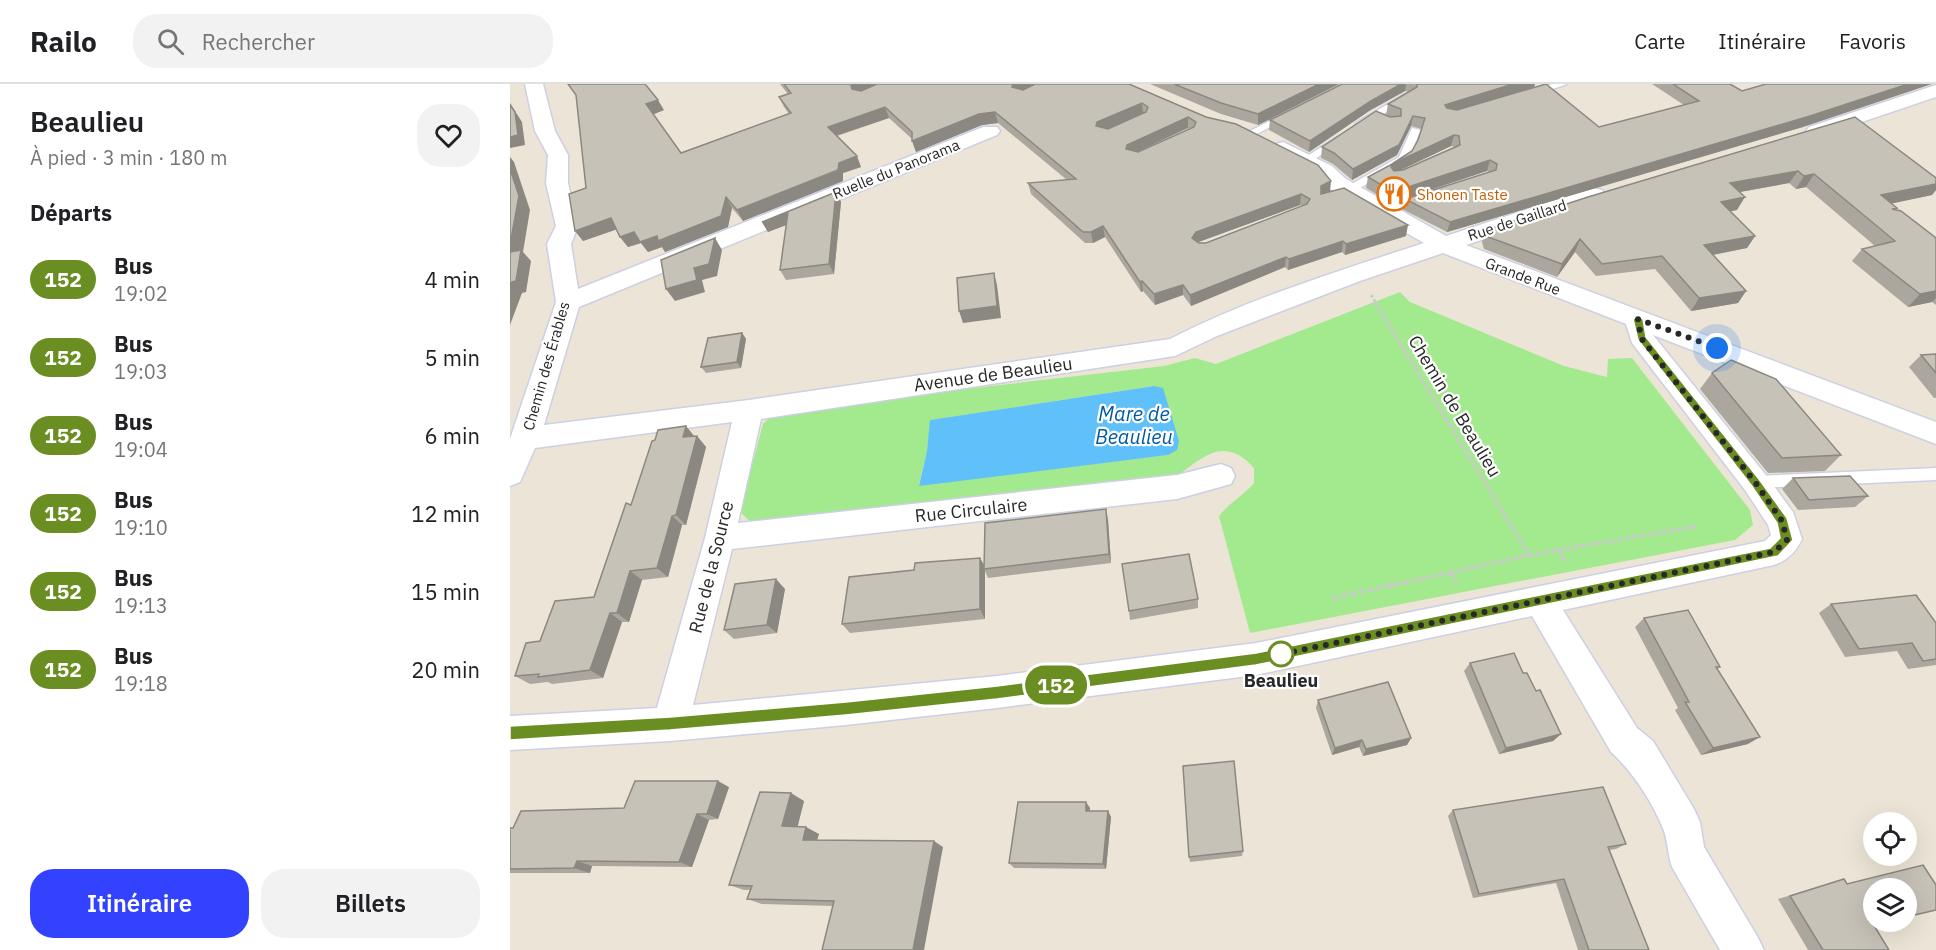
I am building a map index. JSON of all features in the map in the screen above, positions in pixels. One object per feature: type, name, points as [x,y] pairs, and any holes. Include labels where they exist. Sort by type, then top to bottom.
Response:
[{"type":"street","name":"Chemin des Érables","points":[[510,474],[522,428],[568,302],[559,244],[567,226],[557,183],[558,155],[545,131],[534,84]]},
{"type":"street","points":[[1800,136],[1936,91]]},
{"type":"street","name":"Grande Rue","points":[[1243,129],[1325,170],[1338,184],[1360,191],[1382,210],[1444,245],[1936,433]]},
{"type":"street","name":"Ruelle du Panorama","points":[[568,302],[990,131]]},
{"type":"street","name":"Rue de Gaillard","points":[[1444,245],[1617,188]]},
{"type":"street","name":"Avenue de Beaulieu","points":[[522,428],[749,410],[1175,347],[1208,330],[1352,276],[1444,245]]},
{"type":"street","points":[[510,733],[670,724],[997,692],[1256,659],[1774,552],[1787,540],[1782,521],[1755,482],[1641,338],[1638,319]]},
{"type":"street","name":"Rue de la Source","points":[[670,724],[720,538],[749,410]]},
{"type":"street","name":"Rue Circulaire","points":[[720,538],[1177,487],[1221,476]]},
{"type":"street","points":[[1540,601],[1624,740],[1640,754],[1681,822],[1686,853],[1743,950]]},
{"type":"lane","points":[[1528,94],[1562,84]]},
{"type":"lane","points":[[1354,128],[1378,117],[1409,95]]},
{"type":"lane","points":[[1243,129],[1297,111]]},
{"type":"lane","points":[[1325,201],[1360,191],[1403,159],[1416,130]]},
{"type":"lane","points":[[1306,160],[1345,135]]},
{"type":"lane","points":[[1382,210],[1436,192]]},
{"type":"lane","points":[[1755,482],[1936,474]]},
{"type":"path","name":"Chemin de Beaulieu","points":[[1352,276],[1376,300],[1528,555]]},
{"type":"path","points":[[1333,598],[1528,555],[1699,526]]},
{"type":"green space","points":[[1400,292],[1410,302],[1564,366],[1607,377],[1608,359],[1632,358],[1750,510],[1753,525],[1735,540],[1250,633],[1219,516],[1254,483],[1254,468],[1233,453],[1223,451],[1204,457],[1175,478],[751,522],[740,512],[763,424],[771,416],[922,394],[1164,366],[1195,358],[1216,364]],"holes":[[[1154,386],[1168,455],[919,485],[931,420]]]},
{"type":"water","name":"Mare de Beaulieu","points":[[1154,386],[1163,388],[1179,441],[1177,450],[1168,455],[919,486],[927,451],[930,420]]},
{"type":"building","points":[[568,84],[645,84],[658,100],[646,104],[681,153],[791,113],[779,97],[791,93],[784,84],[855,84],[851,86],[852,89],[861,91],[877,84],[1013,84],[1012,87],[1023,90],[1035,84],[1129,84],[1206,117],[1236,124],[1318,165],[1331,181],[1321,186],[1321,194],[1344,188],[1408,225],[1346,244],[1343,241],[1289,259],[1286,257],[1190,295],[1183,285],[1154,294],[1142,281],[1140,282],[1103,226],[1091,232],[1083,232],[1028,183],[1076,179],[995,112],[979,114],[912,141],[912,132],[885,107],[828,127],[857,156],[839,163],[838,170],[737,210],[726,197],[721,216],[658,241],[657,236],[640,242],[634,232],[620,237],[611,218],[575,231],[569,194],[586,188],[576,95]],"holes":[[[1142,103],[1148,107],[1146,112],[1108,129],[1096,126],[1097,122]],[[1188,117],[1196,122],[1194,127],[1138,152],[1126,149],[1127,145]],[[1301,194],[1310,199],[1307,204],[1206,243],[1199,243],[1192,238],[1196,232]]]},
{"type":"building","points":[[1174,84],[1319,84],[1258,114],[1221,103]]},
{"type":"building","points":[[1342,84],[1401,84],[1310,141],[1270,120]]},
{"type":"building","points":[[1417,84],[1513,84],[1445,105],[1447,108],[1457,110],[1546,84],[1599,127],[1699,101],[1673,84],[1730,84],[1742,91],[1766,84],[1908,84],[1810,116],[1450,222],[1405,199],[1496,170],[1497,164],[1490,160],[1393,192],[1368,177],[1412,151],[1425,118],[1413,116],[1399,145],[1353,169],[1334,153],[1322,147],[1376,111],[1390,117],[1401,116],[1401,109],[1388,104],[1417,87]],"holes":[[[1454,135],[1459,136],[1460,145],[1403,170],[1394,171],[1392,164]]]},
{"type":"building","points":[[510,105],[515,112],[518,135],[510,137]]},
{"type":"building","points":[[1855,117],[1936,178],[1936,184],[1881,195],[1897,208],[1892,209],[1901,211],[1936,238],[1936,291],[1920,294],[1862,249],[1895,241],[1814,174],[1804,176],[1798,171],[1730,183],[1745,197],[1721,202],[1755,236],[1704,245],[1746,291],[1699,298],[1662,256],[1602,264],[1580,239],[1562,264],[1488,237],[1486,230]]},
{"type":"building","points":[[510,169],[519,196],[511,239],[510,239]]},
{"type":"building","points":[[836,192],[829,264],[780,270],[788,212],[762,222]]},
{"type":"building","points":[[715,238],[709,264],[694,268],[697,280],[666,289],[661,260]]},
{"type":"building","points":[[521,250],[516,281],[510,286],[510,252]]},
{"type":"building","points":[[994,273],[997,306],[959,311],[957,278]]},
{"type":"building","points":[[742,333],[737,362],[701,367],[708,338]]},
{"type":"building","points":[[1936,354],[1936,373],[1921,355]]},
{"type":"building","points":[[1731,360],[1776,379],[1841,455],[1782,458],[1712,373]]},
{"type":"building","points":[[686,426],[683,437],[697,436],[676,515],[672,516],[657,568],[630,571],[617,613],[610,613],[590,670],[538,677],[539,674],[515,676],[526,643],[540,641],[555,601],[594,597],[626,503],[631,505],[652,441],[655,440],[658,430]]},
{"type":"building","points":[[1850,476],[1868,496],[1809,500],[1793,478]]},
{"type":"building","points":[[1106,509],[1109,554],[984,569],[985,523]]},
{"type":"building","points":[[1189,554],[1198,599],[1129,611],[1122,564]]},
{"type":"building","points":[[980,558],[980,609],[842,624],[849,577],[914,570],[915,563]]},
{"type":"building","points":[[776,579],[767,625],[724,630],[735,584]]},
{"type":"building","points":[[1916,595],[1936,623],[1936,659],[1923,661],[1912,643],[1859,649],[1831,604]]},
{"type":"building","points":[[1688,610],[1720,667],[1716,667],[1760,737],[1713,748],[1685,702],[1689,702],[1644,618]]},
{"type":"building","points":[[1514,653],[1523,673],[1527,673],[1536,691],[1540,690],[1561,734],[1506,748],[1470,663]]},
{"type":"building","points":[[1388,682],[1411,738],[1366,749],[1362,740],[1335,748],[1318,700]]},
{"type":"building","points":[[1234,761],[1243,851],[1189,857],[1183,766]]},
{"type":"building","points":[[635,781],[718,781],[707,814],[697,814],[679,862],[577,861],[574,868],[510,869],[510,828],[513,828],[521,811],[624,808]]},
{"type":"building","points":[[1603,787],[1626,844],[1608,847],[1649,950],[1589,950],[1564,879],[1479,894],[1453,810]]},
{"type":"building","points":[[760,792],[791,793],[782,826],[806,827],[803,840],[934,841],[913,950],[822,950],[834,901],[747,899],[752,886],[729,885]]},
{"type":"building","points":[[1018,802],[1086,802],[1086,811],[1108,811],[1103,864],[1009,863]]},
{"type":"building","points":[[1923,865],[1936,885],[1936,910],[1917,914],[1917,878],[1871,878]]},
{"type":"building","points":[[1844,879],[1847,884],[1863,880],[1863,932],[1878,932],[1889,950],[1823,950],[1790,896]]},
{"type":"bus line","name":"152","points":[[510,733],[670,724],[846,708],[997,692],[1256,659],[1774,552],[1787,540],[1782,521],[1755,482],[1641,338],[1638,319]]},
{"type":"place","name":"Shonen Taste","points":[[1394,194]]},
{"type":"place","name":"Beaulieu","points":[[1281,654]]},
{"type":"route","points":[[1281,654],[1277,655],[1774,552],[1787,540],[1782,521],[1755,482],[1641,338],[1638,319],[1717,348]]}]
